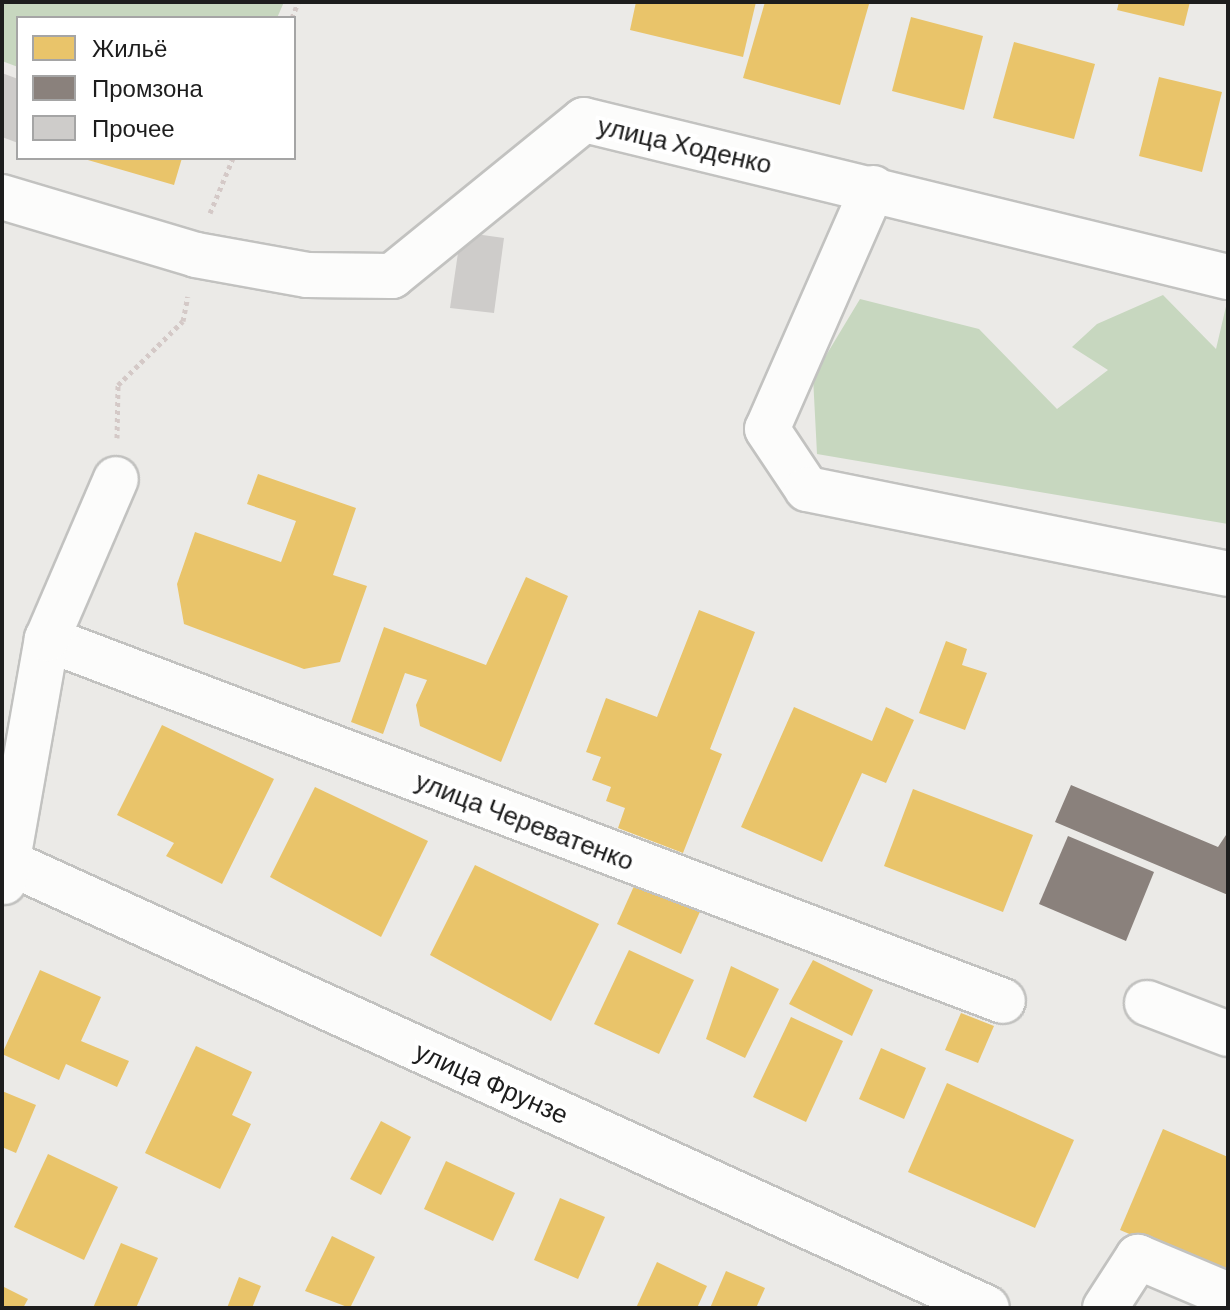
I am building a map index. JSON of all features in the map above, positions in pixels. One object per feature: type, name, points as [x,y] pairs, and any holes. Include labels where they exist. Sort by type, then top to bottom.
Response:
[{"type":"street","name":"улица Ходенко","points":[[2,197],[196,255],[307,275],[392,276],[584,120],[1228,277]]},
{"type":"street","points":[[873,188],[767,429],[807,489],[1228,574]]},
{"type":"street","points":[[5,867],[47,639],[116,479]]},
{"type":"street","name":"улица Череватенко","points":[[47,639],[1003,1001]]},
{"type":"street","name":"улица Фрунзе","points":[[5,867],[987,1308]]},
{"type":"street","points":[[1147,1003],[1228,1034]]},
{"type":"street","points":[[1105,1308],[1138,1257],[1228,1295]]},
{"type":"path","points":[[116,479],[118,385],[183,321],[196,255],[232,160]]},
{"type":"green space","points":[[2,2],[284,2],[278,16],[16,16],[16,66],[2,61]]},
{"type":"green space","points":[[1163,295],[1216,349],[1228,298],[1228,524],[817,454],[813,377],[860,299],[979,329],[1057,409],[1108,370],[1072,347],[1097,324]]},
{"type":"building: Жильё","points":[[636,2],[756,2],[743,57],[630,30]]},
{"type":"building: Жильё","points":[[765,2],[869,4],[840,105],[743,78]]},
{"type":"building: Жильё","points":[[1119,2],[1190,2],[1184,26],[1117,10]]},
{"type":"building: Жильё","points":[[911,17],[983,36],[964,110],[892,91]]},
{"type":"building: Жильё","points":[[1014,42],[1095,64],[1074,139],[993,118]]},
{"type":"building: Жильё","points":[[1159,77],[1222,92],[1202,172],[1139,156]]},
{"type":"building: Жильё","points":[[88,160],[181,160],[174,185]]},
{"type":"building: Жильё","points":[[258,474],[356,508],[333,575],[367,586],[340,662],[304,669],[184,624],[177,584],[195,532],[281,562],[296,521],[247,504]]},
{"type":"building: Жильё","points":[[526,577],[568,596],[501,762],[420,726],[416,705],[427,680],[405,673],[383,734],[351,722],[384,627],[486,665]]},
{"type":"building: Жильё","points":[[699,610],[755,632],[710,749],[722,754],[683,853],[618,828],[625,808],[606,801],[611,787],[592,780],[601,757],[586,752],[606,698],[657,717]]},
{"type":"building: Жильё","points":[[946,641],[967,649],[962,665],[987,673],[965,730],[919,713]]},
{"type":"building: Жильё","points":[[794,707],[872,741],[886,707],[914,720],[886,783],[862,773],[822,862],[741,827]]},
{"type":"building: Жильё","points":[[162,725],[274,779],[222,884],[166,856],[174,843],[117,815]]},
{"type":"building: Жильё","points":[[315,787],[428,841],[381,937],[270,877]]},
{"type":"building: Жильё","points":[[913,789],[1033,835],[1003,912],[884,866]]},
{"type":"building: Жильё","points":[[475,865],[599,924],[551,1021],[430,955]]},
{"type":"building: Жильё","points":[[639,875],[703,905],[681,954],[617,924]]},
{"type":"building: Жильё","points":[[629,950],[694,980],[659,1054],[594,1024]]},
{"type":"building: Жильё","points":[[813,960],[873,990],[852,1036],[789,1004]]},
{"type":"building: Жильё","points":[[731,966],[779,989],[745,1058],[706,1039]]},
{"type":"building: Жильё","points":[[40,970],[101,997],[81,1041],[129,1061],[117,1087],[66,1064],[59,1080],[2,1054]]},
{"type":"building: Жильё","points":[[961,1013],[994,1026],[978,1063],[945,1050]]},
{"type":"building: Жильё","points":[[791,1017],[843,1041],[806,1122],[753,1097]]},
{"type":"building: Жильё","points":[[196,1046],[252,1072],[232,1115],[251,1124],[220,1189],[145,1153]]},
{"type":"building: Жильё","points":[[881,1048],[926,1068],[904,1119],[859,1099]]},
{"type":"building: Жильё","points":[[947,1083],[1074,1140],[1035,1228],[908,1172]]},
{"type":"building: Жильё","points":[[2,1091],[36,1105],[16,1153],[2,1147]]},
{"type":"building: Жильё","points":[[381,1121],[411,1137],[381,1195],[350,1179]]},
{"type":"building: Жильё","points":[[1163,1129],[1228,1157],[1228,1276],[1120,1230]]},
{"type":"building: Жильё","points":[[48,1154],[118,1187],[84,1260],[14,1227]]},
{"type":"building: Жильё","points":[[446,1161],[515,1193],[493,1241],[424,1209]]},
{"type":"building: Жильё","points":[[560,1198],[605,1217],[578,1279],[534,1260]]},
{"type":"building: Жильё","points":[[332,1236],[375,1257],[350,1308],[305,1291]]},
{"type":"building: Жильё","points":[[121,1243],[158,1258],[136,1308],[93,1308]]},
{"type":"building: Жильё","points":[[657,1262],[707,1286],[697,1308],[636,1308]]},
{"type":"building: Жильё","points":[[726,1271],[765,1288],[756,1308],[710,1308]]},
{"type":"building: Жильё","points":[[239,1277],[261,1286],[252,1308],[227,1308]]},
{"type":"building: Жильё","points":[[2,1286],[28,1299],[23,1308],[2,1308]]},
{"type":"building: Промзона","points":[[1071,785],[1218,847],[1228,832],[1228,895],[1055,822]]},
{"type":"building: Промзона","points":[[1068,836],[1154,872],[1126,941],[1039,904]]},
{"type":"building: Прочее","points":[[2,73],[16,78],[16,142],[2,137]]},
{"type":"building: Прочее","points":[[461,232],[504,238],[494,313],[450,308]]}]
